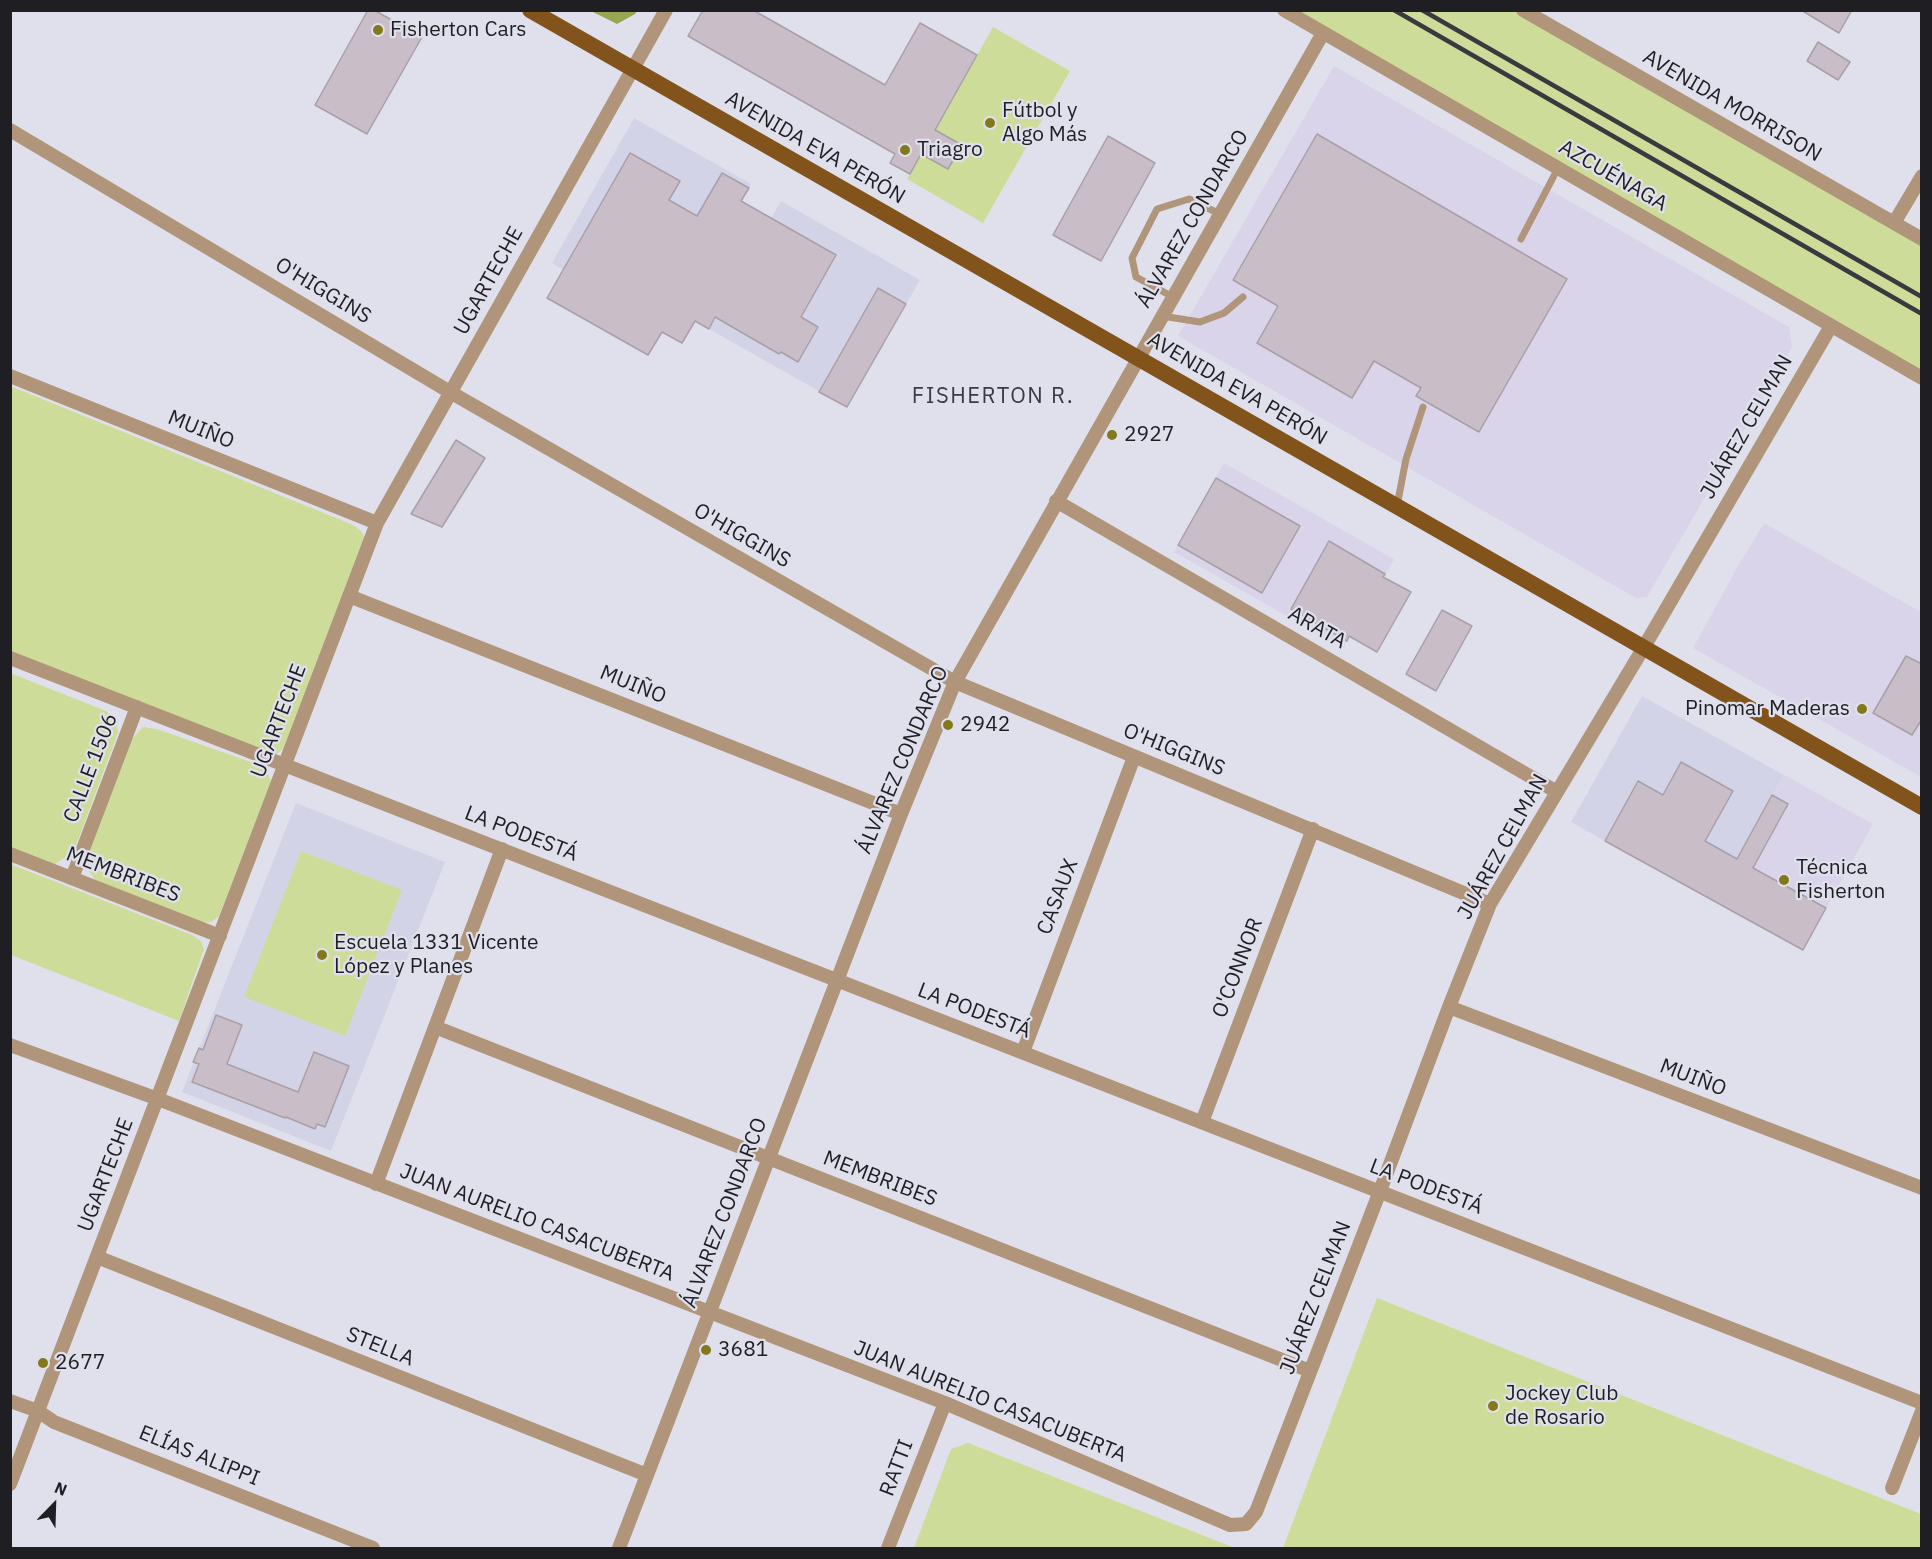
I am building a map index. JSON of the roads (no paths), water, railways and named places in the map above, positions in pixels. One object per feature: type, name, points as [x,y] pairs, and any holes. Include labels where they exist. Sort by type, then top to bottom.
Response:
[{"type":"main road","name":"AVENIDA EVA PERÓN","points":[[530,10],[1922,807]]},
{"type":"street","name":"UGARTECHE","points":[[10,1484],[377,523],[666,10]]},
{"type":"street","name":"AZCUÉNAGA","points":[[1284,10],[1922,378]]},
{"type":"street","name":"AVENIDA MORRISON","points":[[1522,10],[1922,239]]},
{"type":"street","name":"ÁLVAREZ CONDARCO","points":[[619,1548],[901,814],[955,682],[1323,33]]},
{"type":"street","name":"O'HIGGINS","points":[[10,130],[450,392],[955,682],[1490,904]]},
{"type":"street","points":[[1894,223],[1922,176]]},
{"type":"street","name":"JUÁREZ CELMAN","points":[[1246,1524],[1256,1512],[1490,904],[1644,647],[1831,326]]},
{"type":"street","name":"MUIÑO","points":[[10,376],[377,523]]},
{"type":"street","name":"ARATA","points":[[1056,501],[1557,792]]},
{"type":"street","name":"MUIÑO","points":[[349,596],[901,814]]},
{"type":"street","name":"LA PODESTÁ","points":[[10,658],[1922,1403]]},
{"type":"street","name":"CALLE 1506","points":[[72,878],[137,707]]},
{"type":"street","name":"CASAUX","points":[[1023,1052],[1134,757]]},
{"type":"street","name":"O'CONNOR","points":[[1202,1122],[1313,829]]},
{"type":"street","points":[[376,1184],[502,849]]},
{"type":"street","name":"MEMBRIBES","points":[[10,854],[220,936]]},
{"type":"street","name":"MUIÑO","points":[[1449,1007],[1922,1188]]},
{"type":"street","name":"MEMBRIBES","points":[[435,1027],[1310,1371]]},
{"type":"street","name":"JUAN AURELIO CASACUBERTA","points":[[10,1045],[158,1099],[945,1403],[1230,1526],[1246,1524]]},
{"type":"street","name":"STELLA","points":[[97,1257],[647,1475]]},
{"type":"street","name":"ELÍAS ALIPPI","points":[[10,1401],[38,1411],[54,1422],[373,1548]]},
{"type":"street","name":"RATTI","points":[[888,1548],[945,1403]]},
{"type":"street","points":[[1892,1488],[1922,1411]]},
{"type":"lane","points":[[1521,239],[1558,168]]},
{"type":"lane","points":[[1173,297],[1136,277],[1132,258],[1158,209],[1189,199],[1220,214]]},
{"type":"lane","points":[[1162,316],[1200,322],[1224,313],[1243,297]]},
{"type":"lane","points":[[1397,506],[1406,459],[1423,407]]},
{"type":"railway","points":[[1394,10],[1922,314]]},
{"type":"railway","points":[[1422,10],[1922,297]]},
{"type":"place","name":"Fisherton Cars","points":[[378,30]]},
{"type":"place","name":"Fútbol y Algo Más","points":[[990,123]]},
{"type":"place","name":"Triagro","points":[[905,150]]},
{"type":"place","name":"2927","points":[[1112,435]]},
{"type":"place","name":"Pinomar Maderas","points":[[1862,709]]},
{"type":"place","name":"2942","points":[[948,725]]},
{"type":"place","name":"Técnica Fisherton","points":[[1784,880]]},
{"type":"place","name":"Escuela 1331 Vicente López y Planes","points":[[322,955]]},
{"type":"place","name":"3681","points":[[706,1350]]},
{"type":"place","name":"2677","points":[[43,1363]]},
{"type":"place","name":"Jockey Club de Rosario","points":[[1493,1406]]},
{"type":"district","name":"FISHERTON R.","points":[[993,397]]}]
